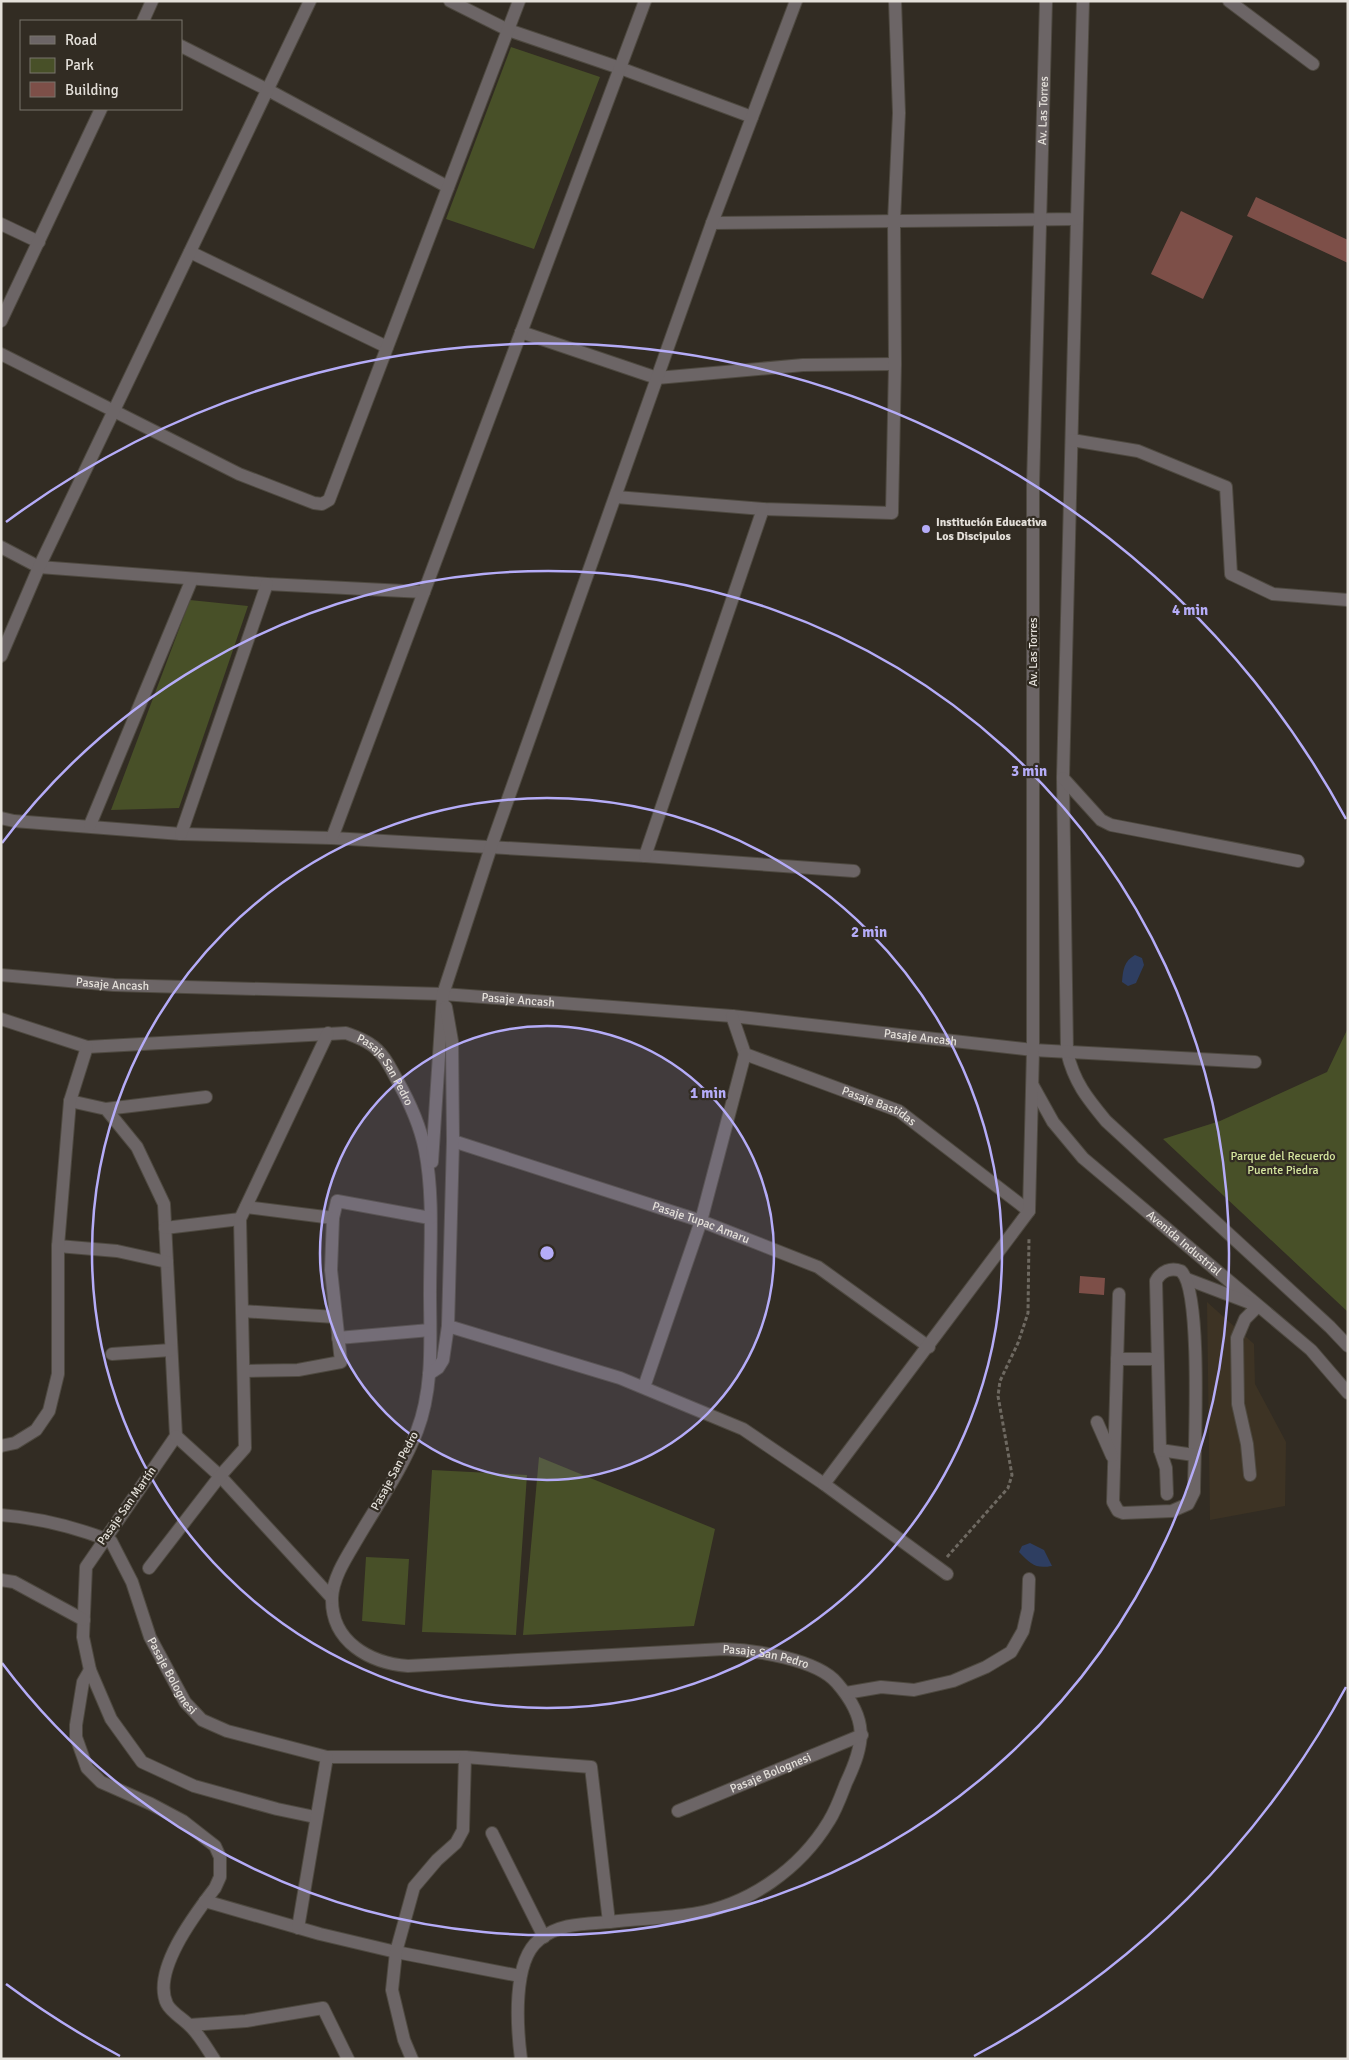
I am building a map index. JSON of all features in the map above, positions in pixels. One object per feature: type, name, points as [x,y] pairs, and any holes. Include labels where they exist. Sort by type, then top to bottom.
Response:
[{"type":"street","points":[[142,20],[152,1]]},
{"type":"street","points":[[1,656],[39,566],[310,1]]},
{"type":"street","points":[[450,1],[508,30],[620,68],[752,117]]},
{"type":"street","points":[[1,354],[239,474],[314,503],[322,504],[329,500],[519,1]]},
{"type":"street","points":[[332,838],[645,1]]},
{"type":"street","points":[[429,1195],[443,994],[491,847],[712,223],[796,1]]},
{"type":"street","points":[[616,496],[763,509],[892,513],[895,364],[894,221],[899,112],[895,1]]},
{"type":"street","name":"Av. Las Torres","points":[[1029,1211],[1033,1084],[1033,485],[1046,1]]},
{"type":"street","points":[[1083,1],[1063,778],[1067,1052],[1072,1073],[1084,1093],[1106,1121],[1330,1327],[1348,1346]]},
{"type":"street","points":[[1229,1],[1313,64]]},
{"type":"street","points":[[182,47],[268,90],[448,187]]},
{"type":"street","points":[[1,321],[101,110]]},
{"type":"street","points":[[712,223],[1077,219]]},
{"type":"street","points":[[1,224],[39,242]]},
{"type":"street","points":[[190,252],[387,346]]},
{"type":"street","points":[[521,332],[657,378],[803,365],[895,364]]},
{"type":"street","points":[[1072,440],[1138,450],[1226,486],[1231,574],[1273,594],[1348,600]]},
{"type":"street","points":[[645,856],[763,509]]},
{"type":"street","points":[[1,547],[39,566],[267,584],[424,592]]},
{"type":"street","points":[[90,825],[192,578]]},
{"type":"street","points":[[181,834],[267,584]]},
{"type":"street","points":[[1063,778],[1101,820],[1111,825],[1298,861]]},
{"type":"street","points":[[1,818],[14,821],[90,825],[181,834],[332,838],[645,856],[854,872]]},
{"type":"street","name":"Pasaje Ancash","points":[[1,975],[114,985],[443,994],[732,1016],[1033,1050],[1255,1062]]},
{"type":"street","points":[[429,1374],[438,1368],[443,1360],[448,1326],[453,1141],[452,1035],[443,994]]},
{"type":"street","points":[[644,1387],[701,1221],[745,1054],[732,1016]]},
{"type":"street","name":"Pasaje San Pedro","points":[[1,1019],[87,1046],[346,1033],[370,1044],[387,1061],[415,1116],[425,1150],[430,1218],[429,1374],[424,1411],[412,1445],[346,1557],[334,1584],[332,1598],[337,1624],[358,1650],[372,1659],[389,1664],[408,1666],[724,1649],[750,1650],[772,1654],[811,1667],[835,1681],[846,1693]]},
{"type":"street","points":[[149,1568],[220,1476],[245,1448],[242,1311],[243,1213],[328,1034]]},
{"type":"street","points":[[1,1446],[15,1443],[36,1430],[49,1411],[58,1374],[58,1246],[70,1101],[87,1046]]},
{"type":"street","name":"Pasaje Bastidas","points":[[745,1054],[899,1111],[1029,1211]]},
{"type":"street","name":"Avenida Industrial","points":[[1033,1084],[1053,1122],[1083,1158],[1311,1350],[1348,1392]]},
{"type":"street","points":[[70,1101],[106,1109],[206,1097]]},
{"type":"street","points":[[106,1109],[137,1147],[164,1204],[176,1436],[220,1476],[332,1598]]},
{"type":"street","name":"Pasaje Tupac Amaru","points":[[453,1141],[701,1221],[827,1272],[929,1347]]},
{"type":"street","points":[[244,1371],[298,1370],[341,1362],[331,1270],[333,1218],[337,1201],[430,1218]]},
{"type":"street","points":[[824,1484],[929,1347],[1029,1211]]},
{"type":"street","points":[[165,1228],[243,1213],[333,1218]]},
{"type":"street","points":[[58,1246],[117,1251],[167,1262]]},
{"type":"street","points":[[1119,1294],[1113,1502],[1118,1511],[1123,1513],[1172,1511],[1188,1504],[1194,1492],[1195,1322],[1187,1279],[1181,1271],[1171,1270],[1159,1276],[1156,1281],[1160,1450],[1166,1468],[1167,1494]]},
{"type":"street","points":[[1187,1279],[1258,1306],[1245,1319],[1236,1338],[1238,1404],[1247,1444],[1250,1474]]},
{"type":"street","points":[[242,1311],[335,1317]]},
{"type":"street","points":[[448,1326],[620,1378],[743,1429],[824,1484],[943,1570]]},
{"type":"street","points":[[338,1338],[430,1330]]},
{"type":"street","points":[[112,1354],[172,1350]]},
{"type":"street","points":[[1116,1358],[1157,1359]]},
{"type":"street","points":[[1097,1422],[1113,1458]]},
{"type":"street","name":"Pasaje San Martín","points":[[176,1436],[86,1567],[83,1637],[90,1670],[111,1719],[142,1762],[194,1786],[276,1810],[315,1817]]},
{"type":"street","points":[[1160,1450],[1194,1455]]},
{"type":"street","points":[[1,1515],[29,1517],[56,1522],[106,1539]]},
{"type":"street","name":"Pasaje Bolognesi","points":[[106,1539],[111,1541],[122,1558],[150,1637],[158,1653],[184,1702],[202,1720],[227,1731],[327,1757],[465,1757],[591,1767],[609,1922]]},
{"type":"street","points":[[522,2059],[518,1987],[521,1966],[537,1941],[560,1927],[694,1913],[736,1902],[775,1880],[807,1852],[829,1821],[857,1759],[862,1734],[858,1716],[846,1693],[882,1687],[914,1690],[953,1681],[986,1667],[1011,1652],[1023,1631],[1028,1609],[1029,1579]]},
{"type":"street","points":[[1,1580],[14,1582],[66,1612],[84,1620]]},
{"type":"street","points":[[90,1670],[83,1682],[76,1725],[76,1737],[87,1768],[101,1782],[151,1804],[183,1821],[215,1846],[220,1857],[220,1877],[215,1888],[170,1958],[164,1978],[164,1996],[168,2006],[190,2025],[214,2059]]},
{"type":"street","name":"Pasaje Bolognesi","points":[[678,1811],[862,1734]]},
{"type":"street","points":[[298,1928],[315,1817],[327,1757]]},
{"type":"street","points":[[412,2059],[404,2040],[392,1990],[396,1952],[414,1887],[437,1860],[456,1843],[463,1830],[465,1757]]},
{"type":"street","points":[[492,1833],[544,1937]]},
{"type":"street","points":[[205,1901],[298,1928],[396,1952],[520,1976]]},
{"type":"street","points":[[190,2025],[246,2021],[323,2008],[348,2059]]},
{"type":"path","points":[[943,1570],[1008,1488],[1012,1475],[998,1396],[1000,1381],[1018,1344],[1028,1314],[1029,1211]]},
{"type":"shaded area","points":[[1207,1302],[1254,1344],[1255,1384],[1286,1442],[1285,1506],[1210,1520]]},
{"type":"green space","points":[[511,47],[600,77],[534,249],[446,219]]},
{"type":"green space","points":[[190,600],[248,606],[179,808],[111,810]]},
{"type":"green space","name":"Parque del Recuerdo Puente Piedra","points":[[1348,1028],[1348,1312],[1163,1139],[1220,1121],[1327,1072]]},
{"type":"green space","points":[[539,1457],[715,1529],[694,1626],[523,1635]]},
{"type":"green space","points":[[432,1470],[527,1475],[516,1635],[422,1632]]},
{"type":"green space","points":[[366,1557],[409,1559],[405,1625],[362,1621]]},
{"type":"water","points":[[1135,955],[1142,958],[1144,965],[1136,983],[1128,986],[1122,982],[1124,970],[1128,960]]},
{"type":"water","points":[[1030,1543],[1044,1550],[1052,1566],[1041,1567],[1034,1565],[1019,1552],[1022,1546]]},
{"type":"building","points":[[1256,197],[1348,240],[1348,263],[1247,216]]},
{"type":"building","points":[[1181,211],[1233,236],[1203,299],[1151,274]]},
{"type":"building","points":[[1080,1276],[1105,1278],[1104,1295],[1079,1293]]},
{"type":"place","name":"Institución Educativa Los Discipulos","points":[[926,529]]}]
